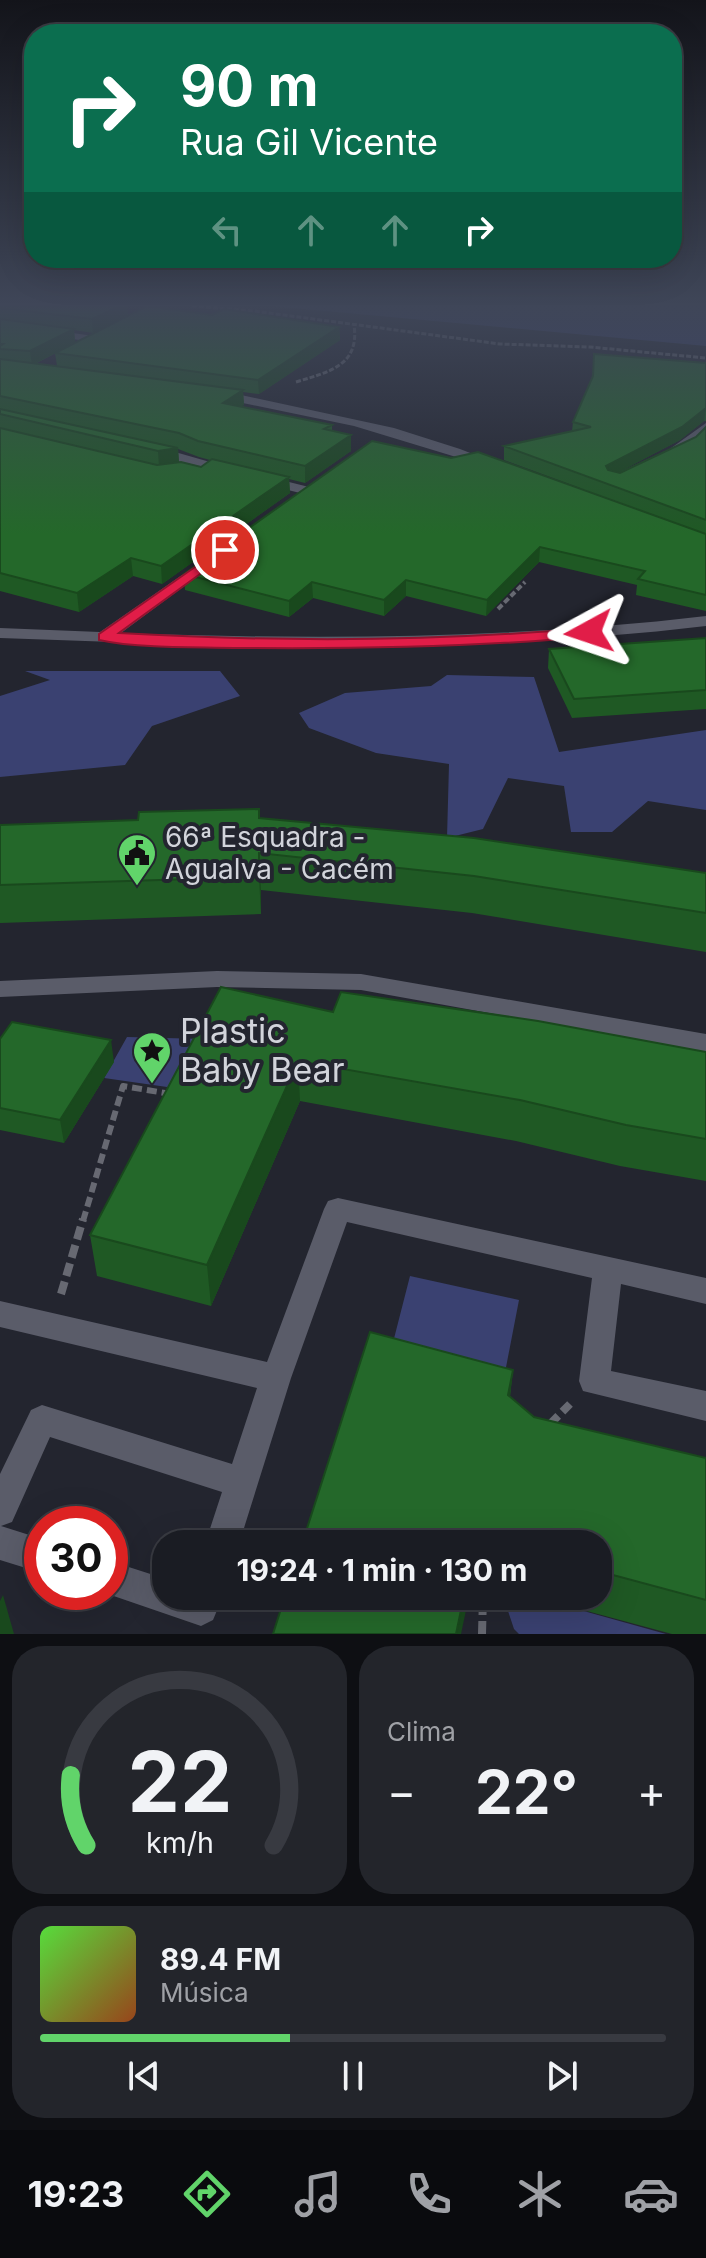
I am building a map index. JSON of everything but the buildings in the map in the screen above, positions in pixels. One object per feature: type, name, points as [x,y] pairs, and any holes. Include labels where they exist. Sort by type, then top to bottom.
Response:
[{"type":"street","points":[[206,391],[392,431],[508,471]]},
{"type":"street","points":[[664,458],[687,446],[706,427]]},
{"type":"street","points":[[368,448],[392,431]]},
{"type":"street","points":[[136,446],[245,481]]},
{"type":"street","points":[[170,472],[182,471],[308,490]]},
{"type":"street","points":[[104,637],[220,554]]},
{"type":"street","points":[[0,633],[208,643],[351,644],[506,640],[706,621]]},
{"type":"street","points":[[0,989],[217,979],[361,982],[706,1043]]},
{"type":"street","points":[[227,1530],[276,1378],[338,1209],[706,1291]]},
{"type":"street","points":[[608,1269],[594,1381],[706,1406]]},
{"type":"street","points":[[0,1314],[276,1378]]},
{"type":"street","points":[[0,1510],[42,1420],[243,1483]]},
{"type":"street","points":[[0,1543],[24,1550]]},
{"type":"street","points":[[128,1584],[152,1592]]},
{"type":"path","points":[[268,403],[295,382]]},
{"type":"path","points":[[498,609],[525,582]]},
{"type":"path","points":[[52,1326],[123,1086],[184,1096]]},
{"type":"path","points":[[537,1436],[594,1381]]},
{"type":"path","points":[[482,1634],[483,1610]]},
{"type":"shaded area","points":[[25,671],[220,671],[240,696],[152,726],[125,765],[0,777],[0,696],[50,680]]},
{"type":"shaded area","points":[[447,675],[534,677],[559,752],[706,730],[706,810],[648,801],[612,832],[571,832],[564,786],[508,778],[483,829],[447,838],[449,764],[376,753],[309,728],[299,713],[345,693],[431,686]]},
{"type":"shaded area","points":[[127,1037],[204,1039],[181,1089],[104,1078]]},
{"type":"shaded area","points":[[410,1276],[519,1300],[502,1388],[388,1362]]},
{"type":"shaded area","points":[[508,1610],[580,1610],[666,1634],[519,1634]]},
{"type":"place","name":"66ª Esquadra - Agualva - Cacém","points":[[137,887]]},
{"type":"place","name":"Plastic Baby Bear","points":[[152,1085]]},
{"type":"route","points":[[225,550],[104,637],[208,643],[351,644],[506,640],[589,632]]}]
